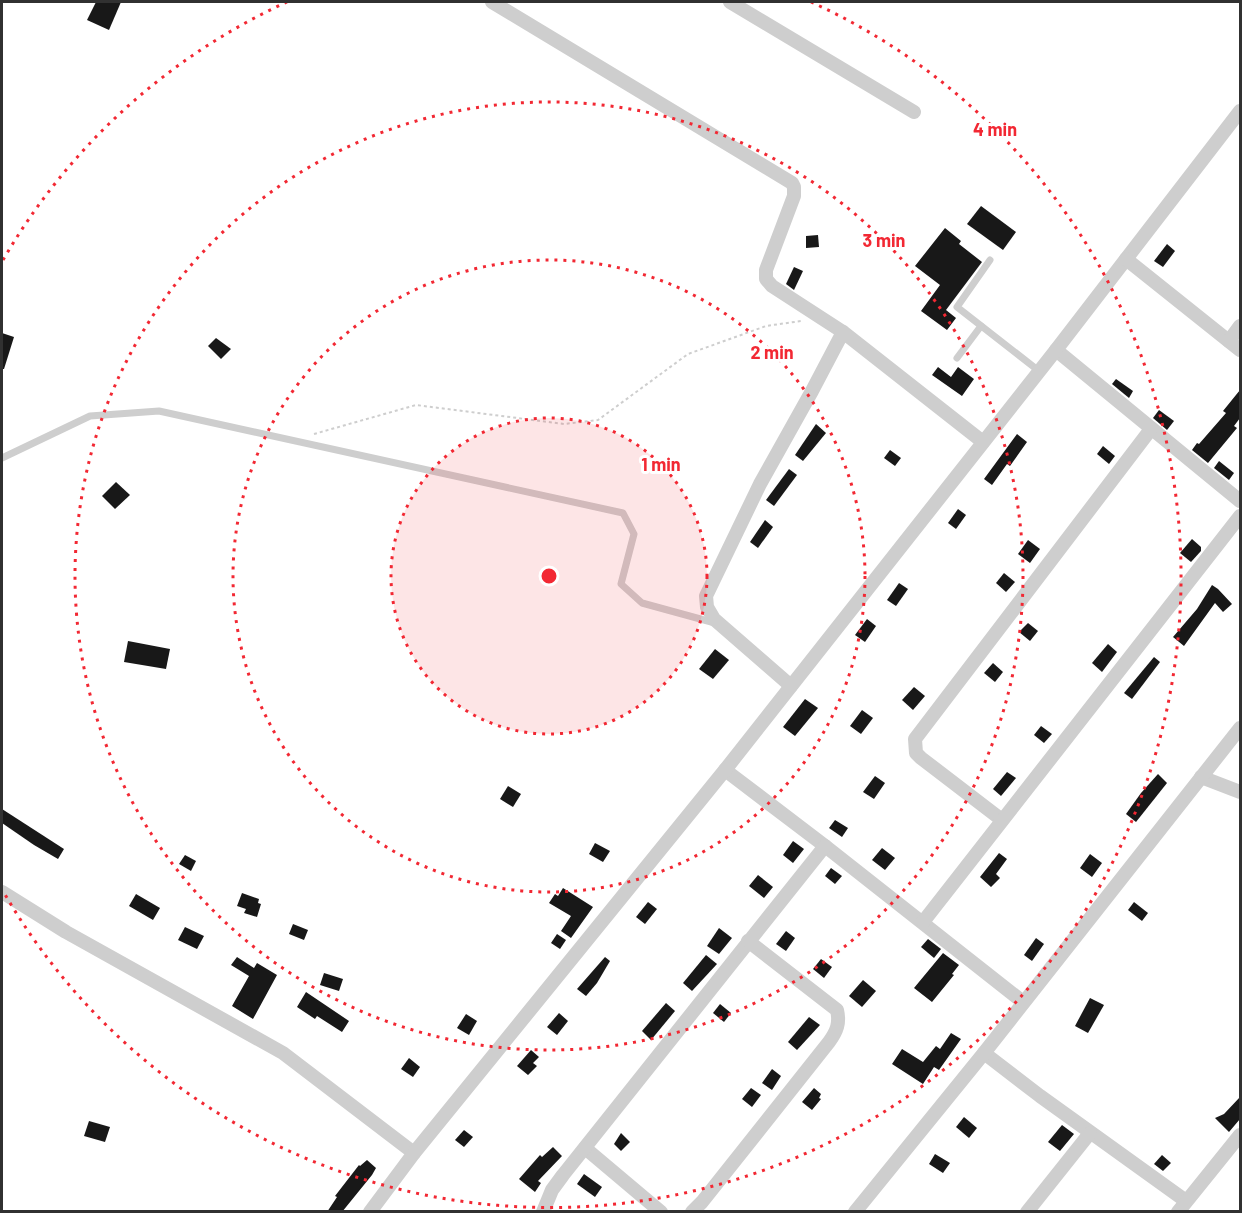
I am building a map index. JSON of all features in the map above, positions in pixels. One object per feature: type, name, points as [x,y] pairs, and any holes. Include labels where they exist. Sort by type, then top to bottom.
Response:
[{"type":"street","points":[[492,2],[792,183],[794,196],[766,270],[766,279],[772,286],[843,332],[983,442]]},
{"type":"street","points":[[730,2],[914,112]]},
{"type":"street","points":[[370,1212],[414,1153],[725,770],[1056,350],[1240,111]]},
{"type":"street","points":[[1126,259],[1240,350]]},
{"type":"street","points":[[1229,340],[1240,326]]},
{"type":"street","points":[[791,686],[720,625],[707,607],[706,596],[760,484],[843,332]]},
{"type":"street","points":[[1056,350],[1240,501]]},
{"type":"street","points":[[1002,820],[921,758],[916,753],[915,739],[1151,429]]},
{"type":"street","points":[[923,922],[1240,516]]},
{"type":"street","points":[[855,1212],[984,1053],[1240,728]]},
{"type":"street","points":[[725,770],[1023,1002]]},
{"type":"street","points":[[1201,777],[1240,792]]},
{"type":"street","points":[[543,1212],[552,1190],[825,846]]},
{"type":"street","points":[[2,892],[66,932],[283,1053],[414,1153]]},
{"type":"street","points":[[692,1212],[829,1042],[840,1020],[837,1010],[748,941]]},
{"type":"street","points":[[984,1053],[1182,1206],[1240,1135]]},
{"type":"street","points":[[1027,1212],[1090,1133]]},
{"type":"street","points":[[585,1148],[661,1212]]},
{"type":"lane","points":[[990,260],[957,307],[1039,371]]},
{"type":"lane","points":[[957,358],[981,326]]},
{"type":"lane","points":[[2,458],[90,416],[159,411],[623,513],[634,534],[621,584],[642,603],[720,625]]},
{"type":"path","points":[[312,434],[416,405],[564,424],[598,420],[688,354],[766,326],[822,318]]},
{"type":"building","points":[[96,2],[121,2],[109,30],[87,20]]},
{"type":"building","points":[[981,206],[1016,232],[1003,250],[967,224]]},
{"type":"building","points":[[945,228],[961,241],[959,244],[982,262],[946,310],[956,318],[947,330],[921,311],[940,285],[915,266]]},
{"type":"building","points":[[818,235],[819,247],[806,248],[806,236]]},
{"type":"building","points":[[1167,244],[1175,251],[1163,267],[1154,261]]},
{"type":"building","points":[[794,267],[803,271],[794,290],[786,284]]},
{"type":"building","points":[[2,333],[14,337],[4,369],[2,369]]},
{"type":"building","points":[[216,338],[231,349],[221,359],[208,346]]},
{"type":"building","points":[[938,367],[951,377],[958,367],[974,379],[962,396],[932,375]]},
{"type":"building","points":[[1116,379],[1133,391],[1129,398],[1112,384]]},
{"type":"building","points":[[1240,390],[1240,418],[1234,426],[1237,428],[1208,463],[1192,450],[1226,413],[1223,411]]},
{"type":"building","points":[[1159,410],[1174,421],[1167,430],[1153,418]]},
{"type":"building","points":[[816,424],[826,433],[803,461],[795,455]]},
{"type":"building","points":[[1017,434],[1027,442],[1010,466],[1007,464],[992,485],[984,479]]},
{"type":"building","points":[[1103,446],[1115,456],[1109,464],[1097,454]]},
{"type":"building","points":[[890,450],[901,458],[895,466],[884,458]]},
{"type":"building","points":[[1219,461],[1234,473],[1229,480],[1214,468]]},
{"type":"building","points":[[789,469],[797,475],[774,506],[766,500]]},
{"type":"building","points":[[116,482],[130,495],[115,509],[102,496]]},
{"type":"building","points":[[958,509],[966,515],[956,529],[948,523]]},
{"type":"building","points":[[765,520],[773,527],[758,548],[750,542]]},
{"type":"building","points":[[1192,539],[1201,547],[1201,551],[1191,562],[1180,553]]},
{"type":"building","points":[[1028,540],[1040,549],[1030,563],[1018,554]]},
{"type":"building","points":[[1004,573],[1015,582],[1006,592],[996,583]]},
{"type":"building","points":[[899,583],[908,589],[896,606],[887,600]]},
{"type":"building","points":[[1212,585],[1232,604],[1223,612],[1215,603],[1184,646],[1173,637],[1197,609]]},
{"type":"building","points":[[867,619],[876,626],[865,642],[855,635]]},
{"type":"building","points":[[1028,623],[1038,631],[1030,641],[1019,632]]},
{"type":"building","points":[[128,641],[170,649],[166,669],[124,662]]},
{"type":"building","points":[[1108,644],[1117,652],[1102,672],[1092,663]]},
{"type":"building","points":[[715,649],[729,660],[713,679],[699,669]]},
{"type":"building","points":[[1154,657],[1160,662],[1132,699],[1124,693]]},
{"type":"building","points":[[993,663],[1003,672],[995,682],[984,673]]},
{"type":"building","points":[[914,687],[925,696],[913,710],[902,700]]},
{"type":"building","points":[[805,699],[818,708],[795,736],[783,727]]},
{"type":"building","points":[[862,710],[873,718],[861,734],[850,726]]},
{"type":"building","points":[[1041,726],[1052,734],[1044,743],[1034,735]]},
{"type":"building","points":[[1007,772],[1016,778],[1001,796],[993,789]]},
{"type":"building","points":[[1158,774],[1167,783],[1136,822],[1126,814]]},
{"type":"building","points":[[875,776],[885,783],[874,799],[863,792]]},
{"type":"building","points":[[508,786],[521,794],[513,807],[500,799]]},
{"type":"building","points":[[2,809],[64,849],[58,859],[2,823]]},
{"type":"building","points":[[835,820],[848,828],[842,837],[829,828]]},
{"type":"building","points":[[793,841],[804,849],[793,863],[783,855]]},
{"type":"building","points":[[595,843],[610,851],[603,862],[589,854]]},
{"type":"building","points":[[882,848],[895,858],[885,870],[872,860]]},
{"type":"building","points":[[999,853],[1007,859],[996,874],[1000,878],[991,887],[980,877]]},
{"type":"building","points":[[1090,854],[1102,863],[1092,877],[1080,868]]},
{"type":"building","points":[[185,855],[196,861],[191,871],[179,864]]},
{"type":"building","points":[[831,868],[842,876],[835,884],[825,876]]},
{"type":"building","points":[[758,875],[773,887],[764,898],[749,886]]},
{"type":"building","points":[[563,888],[593,907],[571,938],[561,931],[571,916],[549,903],[555,894],[558,896]]},
{"type":"building","points":[[242,893],[259,899],[258,903],[261,904],[257,917],[244,913],[246,909],[237,906]]},
{"type":"building","points":[[136,894],[160,908],[153,920],[129,906]]},
{"type":"building","points":[[648,902],[657,909],[645,924],[636,917]]},
{"type":"building","points":[[1134,902],[1148,913],[1142,921],[1128,910]]},
{"type":"building","points":[[293,924],[308,930],[304,940],[289,934]]},
{"type":"building","points":[[185,927],[204,936],[197,949],[178,940]]},
{"type":"building","points":[[719,928],[732,938],[719,954],[707,946]]},
{"type":"building","points":[[786,931],[795,938],[786,951],[776,944]]},
{"type":"building","points":[[557,934],[566,940],[560,949],[551,943]]},
{"type":"building","points":[[1036,938],[1044,944],[1032,961],[1024,955]]},
{"type":"building","points":[[928,939],[941,949],[934,958],[921,947]]},
{"type":"building","points":[[943,953],[959,965],[952,974],[954,975],[932,1002],[914,988]]},
{"type":"building","points":[[706,955],[717,964],[692,991],[683,983]]},
{"type":"building","points":[[237,957],[254,968],[257,963],[277,975],[253,1019],[232,1006],[249,976],[231,965]]},
{"type":"building","points":[[605,957],[610,961],[586,996],[577,989]]},
{"type":"building","points":[[821,959],[832,967],[824,978],[813,969]]},
{"type":"building","points":[[324,973],[343,979],[339,991],[320,985]]},
{"type":"building","points":[[863,980],[876,991],[862,1007],[849,996]]},
{"type":"building","points":[[306,992],[349,1021],[342,1032],[317,1016],[315,1019],[297,1007]]},
{"type":"building","points":[[1090,998],[1104,1005],[1088,1033],[1075,1026]]},
{"type":"building","points":[[666,1003],[675,1011],[651,1040],[642,1031]]},
{"type":"building","points":[[720,1004],[731,1013],[724,1022],[713,1013]]},
{"type":"building","points":[[559,1013],[568,1021],[557,1035],[547,1027]]},
{"type":"building","points":[[466,1014],[477,1021],[469,1035],[457,1028]]},
{"type":"building","points":[[809,1017],[820,1025],[797,1050],[788,1042]]},
{"type":"building","points":[[951,1033],[961,1039],[939,1070],[934,1067],[923,1084],[892,1064],[902,1049],[923,1062],[936,1046],[940,1049]]},
{"type":"building","points":[[531,1050],[539,1057],[533,1063],[537,1066],[528,1075],[517,1066]]},
{"type":"building","points":[[409,1058],[420,1067],[413,1077],[401,1069]]},
{"type":"building","points":[[772,1069],[781,1076],[772,1090],[762,1083]]},
{"type":"building","points":[[751,1088],[761,1095],[752,1107],[742,1099]]},
{"type":"building","points":[[814,1088],[821,1094],[819,1098],[821,1099],[812,1110],[802,1102]]},
{"type":"building","points":[[1240,1097],[1240,1119],[1229,1132],[1215,1118],[1224,1114]]},
{"type":"building","points":[[964,1117],[977,1128],[969,1138],[956,1127]]},
{"type":"building","points":[[89,1121],[110,1127],[105,1142],[84,1136]]},
{"type":"building","points":[[1062,1125],[1074,1134],[1060,1151],[1048,1142]]},
{"type":"building","points":[[464,1130],[473,1137],[464,1147],[455,1140]]},
{"type":"building","points":[[621,1133],[630,1142],[621,1151],[614,1144]]},
{"type":"building","points":[[553,1147],[562,1156],[538,1181],[541,1183],[535,1192],[519,1179],[540,1155],[542,1157]]},
{"type":"building","points":[[935,1154],[950,1163],[943,1173],[929,1164]]},
{"type":"building","points":[[1162,1155],[1171,1163],[1163,1171],[1154,1164]]},
{"type":"building","points":[[367,1160],[376,1168],[372,1175],[342,1212],[327,1212],[337,1197],[335,1196],[359,1165]]},
{"type":"building","points":[[584,1174],[602,1187],[595,1197],[577,1184]]}]
